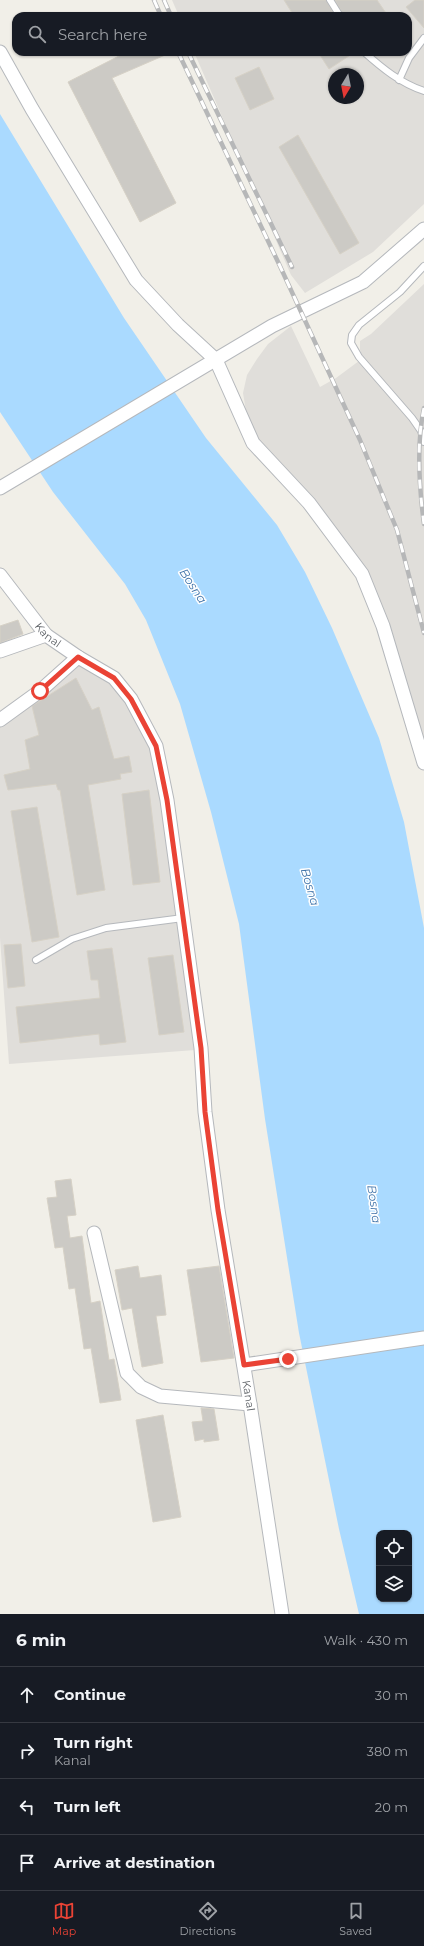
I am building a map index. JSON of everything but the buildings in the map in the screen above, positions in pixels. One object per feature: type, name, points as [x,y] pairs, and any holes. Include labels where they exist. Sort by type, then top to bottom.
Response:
[{"type":"street","points":[[0,52],[32,109],[136,280],[178,325],[216,360],[253,443],[309,503],[362,574],[383,626],[424,763]]},
{"type":"street","points":[[0,488],[272,326],[363,282],[424,229]]},
{"type":"street","name":"Kanal","points":[[0,575],[46,635],[78,657],[114,678],[131,699],[156,746],[167,800],[201,1048],[205,1112],[218,1210],[244,1365],[282,1614]]},
{"type":"street","points":[[0,651],[46,635]]},
{"type":"street","points":[[0,720],[40,691],[78,657]]},
{"type":"street","points":[[94,1233],[127,1373],[141,1386],[160,1396],[250,1404]]},
{"type":"street","points":[[244,1365],[424,1338]]},
{"type":"lane","points":[[330,0],[338,12]]},
{"type":"lane","points":[[412,53],[424,38]]},
{"type":"lane","points":[[368,56],[382,69],[399,80],[424,91]]},
{"type":"lane","points":[[399,80],[410,56]]},
{"type":"lane","points":[[424,266],[400,292],[359,325],[352,335],[351,343],[359,356],[412,418],[421,431],[424,442]]},
{"type":"lane","points":[[36,960],[72,939],[106,928],[183,918]]},
{"type":"shaded area","points":[[172,0],[424,0],[424,204],[373,252],[305,293],[291,275],[196,56],[412,56],[412,12],[177,12]]},
{"type":"shaded area","points":[[424,284],[424,755],[366,574],[259,443],[246,411],[243,393],[247,375],[257,359],[268,344],[291,326],[320,387],[336,378],[363,358],[360,350],[360,341],[371,334]]},
{"type":"shaded area","points":[[77,657],[112,680],[154,748],[195,1050],[9,1064],[0,938],[0,719]]},
{"type":"water","name":"Bosna","points":[[0,114],[124,318],[206,438],[277,525],[305,572],[332,628],[379,738],[404,822],[424,928],[424,1614],[359,1614],[339,1529],[299,1333],[265,1119],[239,924],[211,812],[180,704],[146,620],[125,584],[53,492],[0,412]]},
{"type":"railway","points":[[154,0],[159,12]]},
{"type":"railway","points":[[164,0],[169,12]]},
{"type":"railway","points":[[180,56],[279,264],[360,440],[397,530],[424,633]]},
{"type":"railway","points":[[190,56],[292,267]]},
{"type":"railway","points":[[424,408],[421,422],[419,451],[424,524]]},
{"type":"route","points":[[40,691],[78,657],[114,678],[131,699],[156,746],[167,800],[201,1048],[205,1112],[218,1210],[244,1365],[288,1359]]}]
